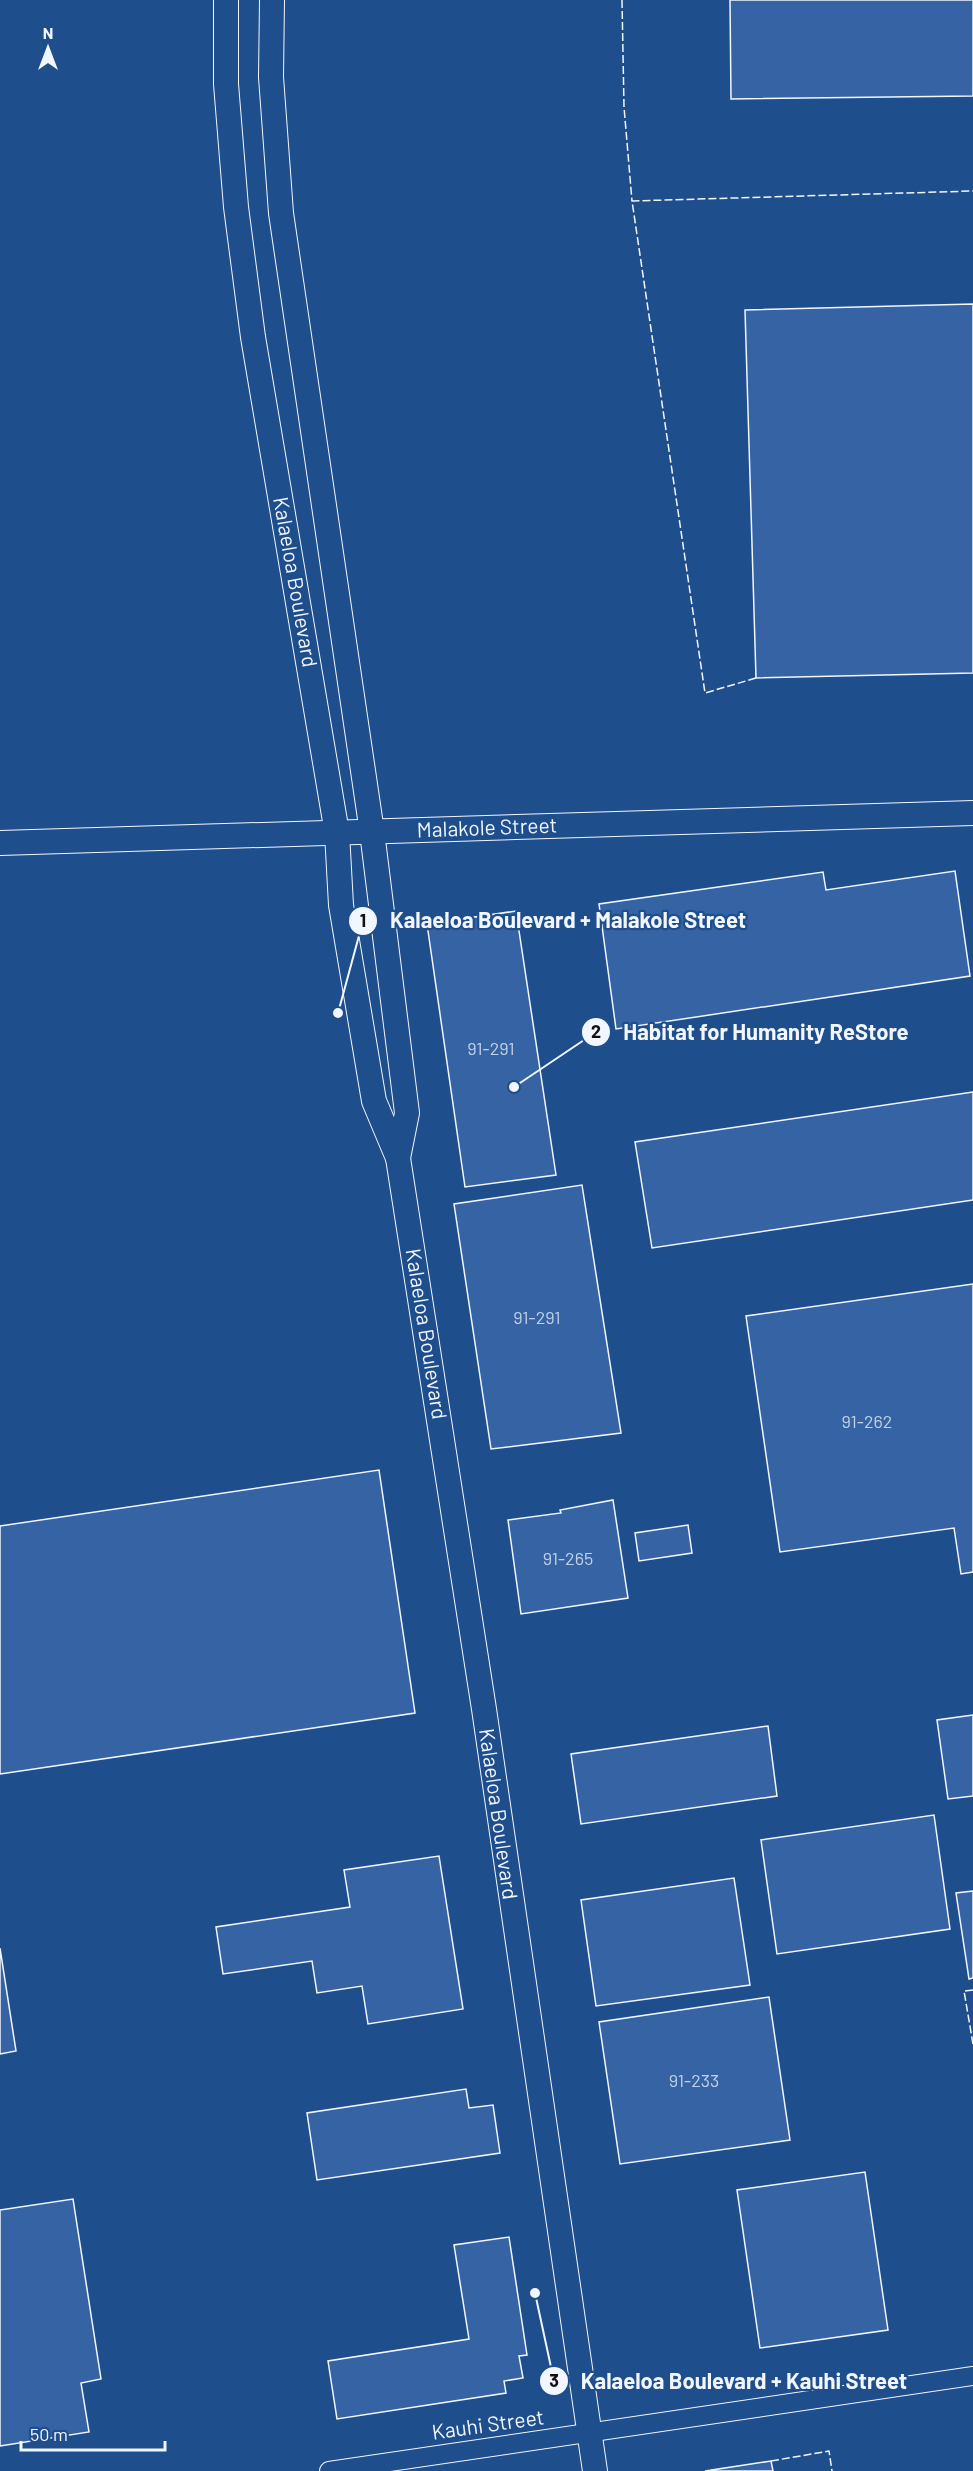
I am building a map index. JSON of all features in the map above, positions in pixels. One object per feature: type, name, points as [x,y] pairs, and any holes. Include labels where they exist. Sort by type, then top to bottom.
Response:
[{"type":"street","name":"Kalaeloa Boulevard","points":[[226,0],[226,84],[237,219],[253,337],[337,833],[341,905],[374,1101],[399,1158],[484,1710],[596,2471]]},
{"type":"street","name":"Kalaeloa Boulevard","points":[[273,0],[271,76],[281,213],[372,832],[407,1113],[399,1158]]},
{"type":"street","name":"Malakole Street","points":[[0,843],[973,813]]},
{"type":"street","name":"Kauhi Street","points":[[329,2471],[973,2376]]},
{"type":"building","points":[[730,0],[973,0],[973,96],[731,99]]},
{"type":"building","points":[[973,304],[973,673],[756,678],[745,310]]},
{"type":"building","points":[[955,871],[970,976],[616,1029],[599,904],[823,872],[826,890]]},
{"type":"building","points":[[516,911],[556,1175],[465,1187],[427,924]]},
{"type":"building","points":[[973,1092],[973,1200],[652,1248],[635,1142]]},
{"type":"building","points":[[582,1185],[621,1433],[491,1449],[454,1204]]},
{"type":"building","points":[[973,1284],[973,1572],[961,1574],[954,1528],[780,1552],[746,1316]]},
{"type":"building","points":[[379,1470],[415,1713],[0,1774],[0,1526]]},
{"type":"building","points":[[613,1500],[628,1598],[521,1614],[508,1520],[561,1513],[560,1510]]},
{"type":"building","points":[[688,1525],[692,1553],[639,1561],[635,1533]]},
{"type":"building","points":[[973,1715],[973,1796],[948,1799],[937,1720]]},
{"type":"building","points":[[768,1726],[777,1796],[581,1824],[571,1754]]},
{"type":"building","points":[[934,1815],[950,1929],[777,1954],[761,1840]]},
{"type":"building","points":[[439,1856],[463,2009],[368,2024],[362,1986],[317,1993],[312,1961],[223,1974],[216,1927],[350,1907],[344,1870]]},
{"type":"building","points":[[734,1878],[750,1985],[596,2006],[581,1900]]},
{"type":"building","points":[[973,1891],[973,1978],[969,1979],[956,1893]]},
{"type":"building","points":[[0,1948],[16,2051],[0,2054]]},
{"type":"building","points":[[769,1997],[790,2140],[620,2164],[599,2022]]},
{"type":"building","points":[[466,2089],[469,2108],[493,2105],[500,2153],[317,2180],[307,2113]]},
{"type":"building","points":[[865,2172],[888,2330],[760,2348],[737,2190]]},
{"type":"building","points":[[73,2199],[101,2379],[81,2383],[89,2432],[0,2446],[0,2210]]},
{"type":"building","points":[[509,2237],[527,2355],[519,2356],[523,2378],[504,2381],[506,2393],[337,2419],[328,2361],[469,2339],[454,2245]]},
{"type":"building","points":[[771,2461],[773,2471],[712,2471],[712,2470]]},
{"type":"fence","points":[[622,0],[624,107],[632,201]]},
{"type":"fence","points":[[756,678],[705,693],[632,201],[973,191]]},
{"type":"fence","points":[[973,1990],[964,1991],[973,2044]]},
{"type":"fence","points":[[771,2461],[829,2451],[832,2471]]},
{"type":"fence","points":[[705,2471],[712,2470]]},
{"type":"place","name":"Kalaeloa Boulevard + Malakole Street","points":[[338,1013]]},
{"type":"place","name":"Habitat for Humanity ReStore","points":[[514,1087]]},
{"type":"place","name":"Kalaeloa Boulevard + Kauhi Street","points":[[535,2293]]}]
